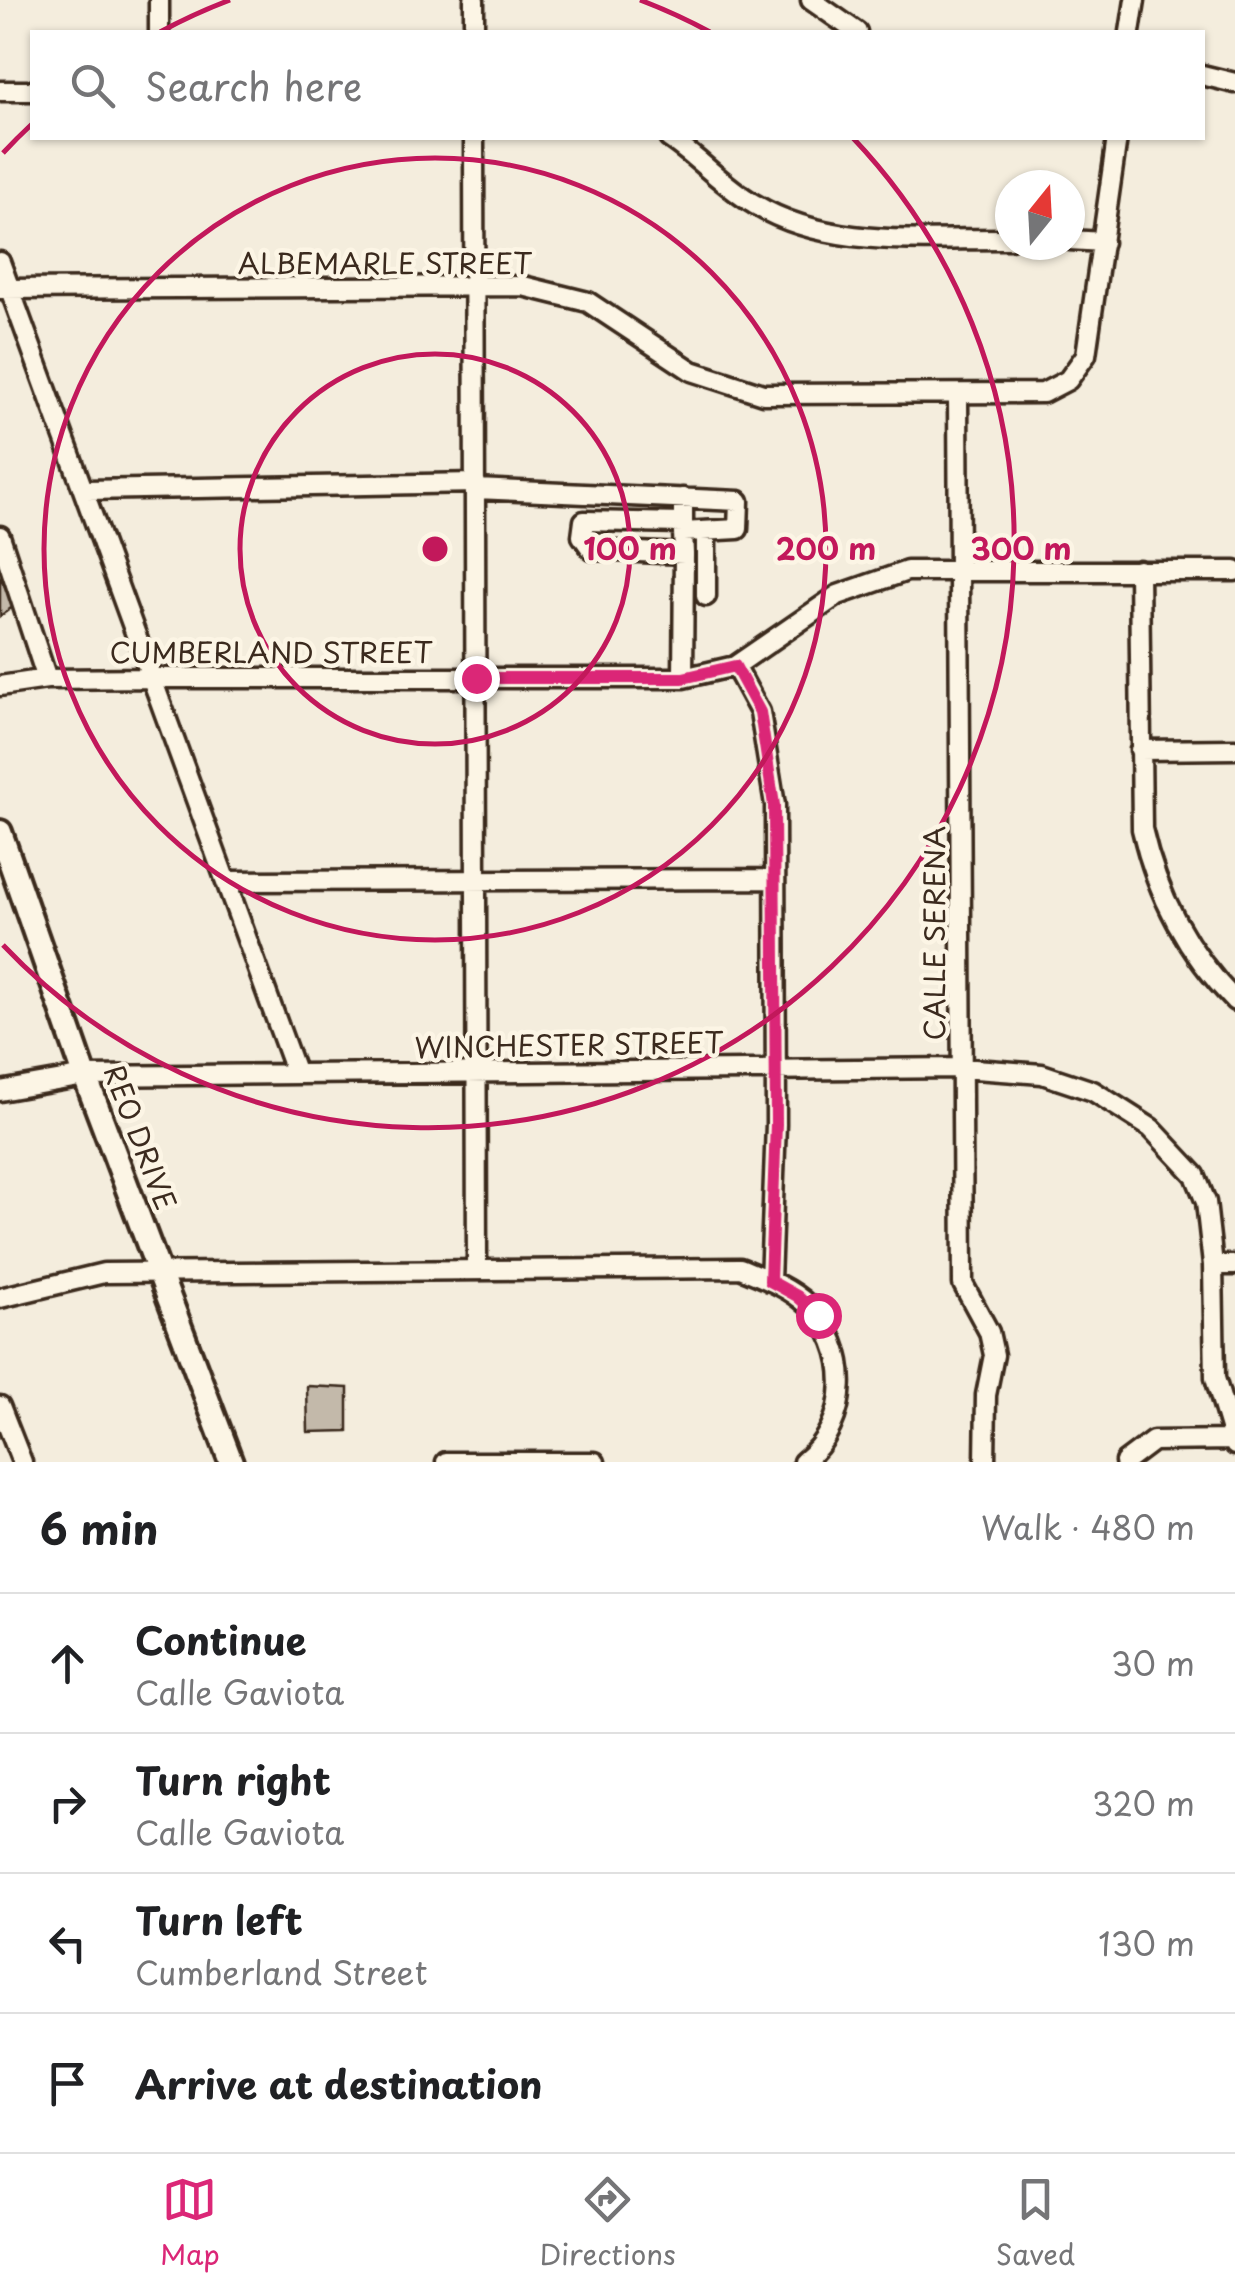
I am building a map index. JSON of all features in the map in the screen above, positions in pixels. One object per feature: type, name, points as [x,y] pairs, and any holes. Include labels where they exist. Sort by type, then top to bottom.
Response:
[{"type":"main road","name":"REO DRIVE","points":[[0,832],[84,1076],[231,1462]]},
{"type":"street","points":[[159,0],[159,30]]},
{"type":"street","points":[[474,0],[474,30]]},
{"type":"street","points":[[811,0],[854,30]]},
{"type":"street","points":[[1130,30],[1135,0]]},
{"type":"street","points":[[1205,77],[1235,83]]},
{"type":"street","points":[[0,91],[30,91]]},
{"type":"street","points":[[474,140],[477,1268]]},
{"type":"street","points":[[672,140],[754,204],[802,226],[838,235],[995,239]]},
{"type":"street","points":[[1085,241],[1103,242],[1116,140]]},
{"type":"street","name":"ALBEMARLE STREET","points":[[5,289],[475,285],[534,288],[580,299],[612,314],[692,371],[762,394],[1044,394],[1068,380],[1086,355],[1103,242]]},
{"type":"street","points":[[0,262],[5,289],[86,490],[295,1072]]},
{"type":"street","name":"CALLE SERENA","points":[[958,397],[964,1284],[989,1332],[994,1355],[986,1395],[985,1462]]},
{"type":"street","points":[[86,490],[476,486],[739,501],[738,529],[706,531],[584,521]]},
{"type":"street","points":[[572,494],[584,521],[582,536],[592,550],[684,554]]},
{"type":"street","points":[[683,498],[683,678]]},
{"type":"street","points":[[706,531],[706,596]]},
{"type":"street","points":[[0,536],[47,679]]},
{"type":"street","points":[[1139,570],[1142,829],[1151,869],[1188,943],[1235,1000]]},
{"type":"street","name":"CUMBERLAND STREET","points":[[0,686],[47,679],[683,678],[735,666],[838,595],[907,571],[1235,571]]},
{"type":"street","points":[[735,666],[760,712],[774,793],[770,1281]]},
{"type":"street","points":[[1140,750],[1235,749]]},
{"type":"street","points":[[229,880],[775,879]]},
{"type":"street","name":"WINCHESTER STREET","points":[[0,1090],[84,1076],[295,1072],[961,1068],[1059,1078],[1093,1090],[1142,1121],[1199,1182],[1213,1264],[1215,1378],[1234,1441]]},
{"type":"street","points":[[1213,1264],[1235,1265]]},
{"type":"street","points":[[0,1298],[104,1274],[740,1268],[797,1296],[818,1315],[837,1353],[841,1380],[838,1407],[811,1460]]},
{"type":"street","points":[[0,1406],[22,1462]]},
{"type":"street","points":[[1125,1462],[1153,1441],[1234,1441]]},
{"type":"street","points":[[446,1462],[595,1462]]},
{"type":"building","points":[[0,576],[14,606],[0,616]]},
{"type":"building","points":[[307,1386],[348,1388],[348,1431],[308,1432]]},
{"type":"route","points":[[476,678],[683,678],[735,666],[760,712],[774,805],[776,1124],[770,1281],[797,1296],[818,1315]]}]
